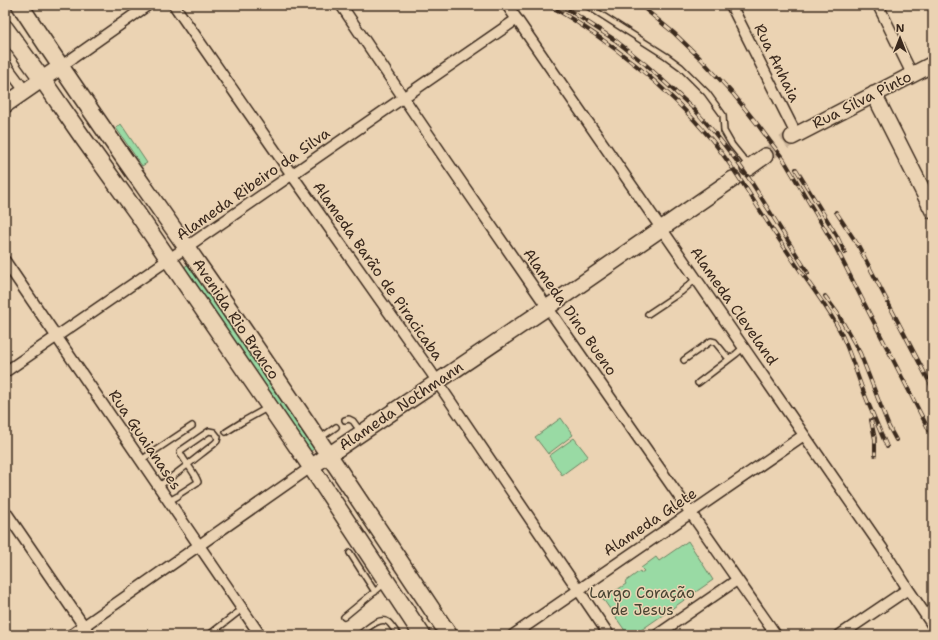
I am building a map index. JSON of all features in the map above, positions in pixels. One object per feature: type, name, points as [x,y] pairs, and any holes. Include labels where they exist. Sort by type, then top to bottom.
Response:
[{"type":"main road","name":"Avenida Rio Branco","points":[[20,5],[60,67],[187,248],[450,635]]},
{"type":"main road","name":"Avenida Rio Branco","points":[[5,28],[137,213],[311,467],[381,587],[422,635]]},
{"type":"street","points":[[5,105],[148,5]]},
{"type":"street","name":"Alameda Barão de Piracicaba","points":[[174,5],[431,372],[609,635]]},
{"type":"street","name":"Alameda Dino Bueno","points":[[341,5],[403,97],[776,635]]},
{"type":"street","name":"Alameda Cleveland","points":[[507,5],[697,278],[882,548],[933,626]]},
{"type":"street","name":"Rua Anhaia","points":[[731,5],[794,136]]},
{"type":"street","points":[[878,5],[912,74]]},
{"type":"street","name":"Alameda Ribeiro da Silva","points":[[5,372],[187,248],[516,19]]},
{"type":"street","points":[[5,64],[24,91]]},
{"type":"street","name":"Rua Silva Pinto","points":[[794,136],[933,64]]},
{"type":"street","points":[[874,94],[933,211]]},
{"type":"street","points":[[749,168],[765,156]]},
{"type":"street","name":"Alameda Nothmann","points":[[71,635],[311,467],[548,307],[733,179]]},
{"type":"street","name":"Rua Guaianases","points":[[5,261],[158,486],[176,497],[199,545],[240,611],[260,635]]},
{"type":"street","name":"Alameda Glete","points":[[513,635],[804,435]]},
{"type":"street","points":[[5,511],[90,635]]},
{"type":"street","points":[[657,635],[737,580]]},
{"type":"street","points":[[840,635],[908,589]]},
{"type":"lane","points":[[586,5],[681,67],[707,94],[723,114],[724,130],[732,145],[749,168]]},
{"type":"lane","points":[[648,314],[681,292],[697,278]]},
{"type":"lane","points":[[684,360],[711,342],[716,342],[729,359]]},
{"type":"lane","points":[[698,383],[744,347]]},
{"type":"lane","points":[[226,432],[248,418],[270,407]]},
{"type":"lane","points":[[345,420],[349,419],[353,421],[361,433]]},
{"type":"lane","points":[[141,460],[192,426]]},
{"type":"lane","points":[[318,440],[336,427]]},
{"type":"lane","points":[[158,486],[187,465],[217,441],[218,437],[214,432],[209,431],[180,451],[182,457],[187,465],[198,480],[198,482],[176,497]]},
{"type":"lane","points":[[344,618],[381,587],[350,553]]},
{"type":"lane","points":[[209,635],[240,611]]},
{"type":"lane","points":[[359,635],[378,621],[383,621],[388,622],[398,635]]},
{"type":"green space","points":[[121,124],[147,163],[142,166],[116,128]]},
{"type":"green space","points":[[189,264],[314,449],[308,453],[181,269]]},
{"type":"green space","points":[[561,418],[573,435],[548,454],[535,437]]},
{"type":"green space","points":[[574,438],[588,456],[562,475],[549,456]]},
{"type":"green space","name":"Largo Coração de Jesus","points":[[688,541],[713,580],[634,635],[628,635],[603,599],[626,584],[625,582],[640,571],[641,573],[644,571],[641,568],[656,557],[659,561]]},
{"type":"tunnel","points":[[765,156],[792,137]]},
{"type":"railway","points":[[549,5],[593,33],[636,65],[694,119],[716,145],[836,324],[845,341],[864,393],[887,447]]},
{"type":"railway","points":[[561,5],[615,40],[645,64],[694,109],[736,160],[752,183],[808,273]]},
{"type":"railway","points":[[640,5],[674,33],[701,59],[734,95],[784,160],[836,248],[933,438]]},
{"type":"railway","points":[[796,169],[837,236],[845,253]]},
{"type":"railway","points":[[836,212],[858,245],[933,389]]},
{"type":"railway","points":[[825,296],[838,314],[860,353],[889,427],[896,440]]},
{"type":"railway","points":[[871,420],[875,439],[875,455]]}]
